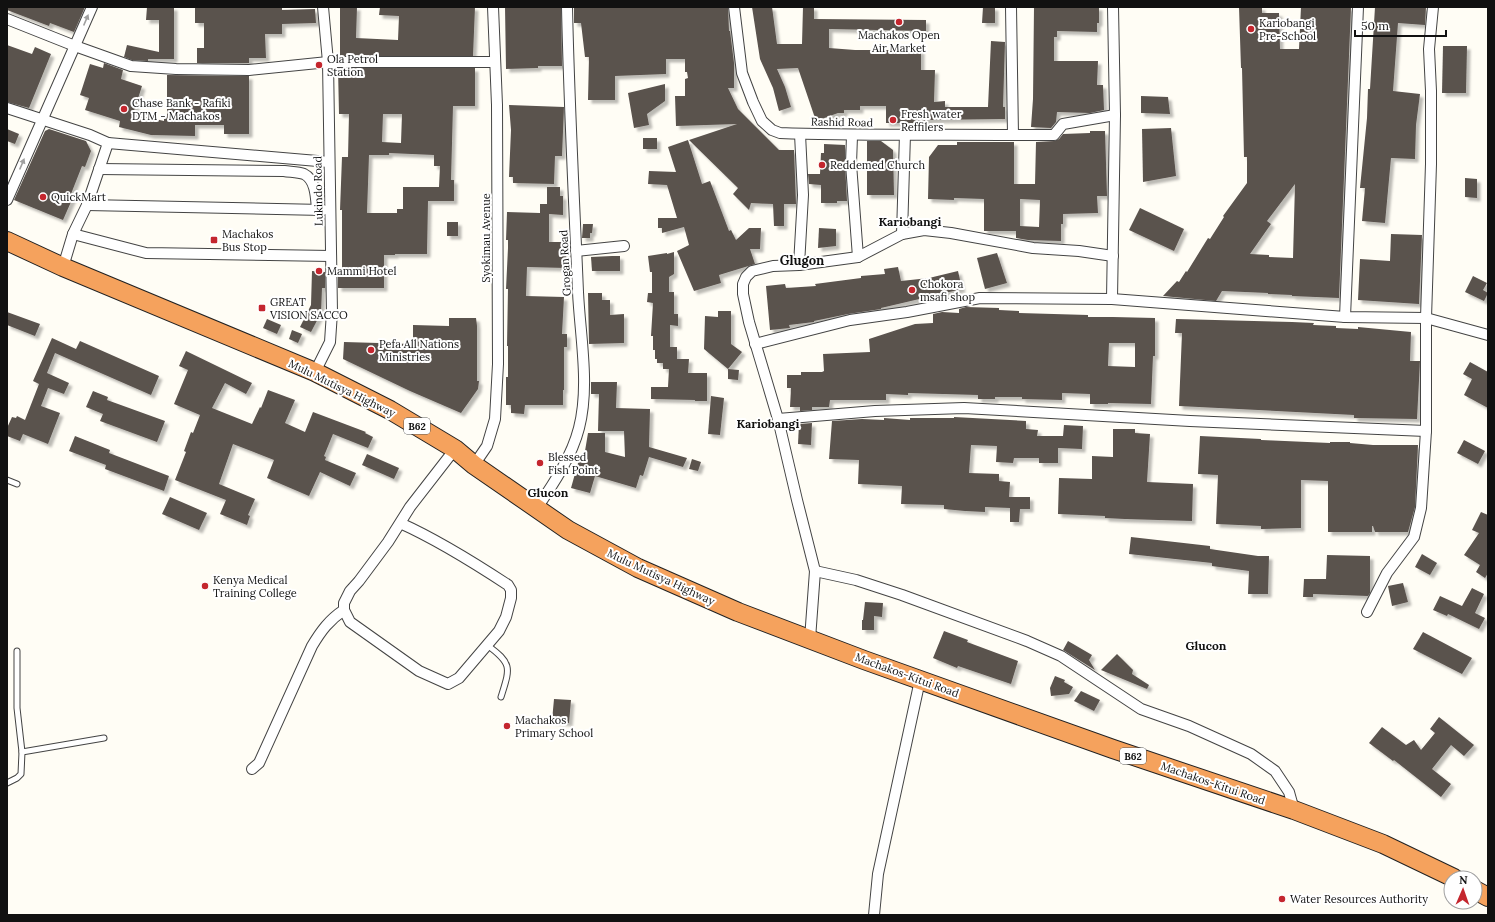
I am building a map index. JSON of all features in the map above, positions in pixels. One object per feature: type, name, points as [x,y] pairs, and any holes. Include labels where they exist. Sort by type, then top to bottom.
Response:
[{"type":"highway","name":"Mulu Mutisya Highway","points":[[7,241],[63,267],[315,372],[390,410],[455,449],[474,465],[568,530],[638,568],[738,612],[810,639]]},
{"type":"highway","name":"Machakos-Kitui Road","points":[[810,639],[1113,749],[1294,810],[1383,844],[1443,873]]},
{"type":"street","points":[[7,200],[92,7]]},
{"type":"street","name":"Lukindo Road","points":[[315,372],[330,342],[332,312],[328,62],[323,7]]},
{"type":"street","name":"Syokimau Avenue","points":[[474,465],[487,446],[495,419],[497,380],[497,104],[494,62],[493,7]]},
{"type":"street","name":"Grogan Road","points":[[537,508],[551,487],[574,444],[579,426],[584,385],[576,252],[567,7]]},
{"type":"street","name":"Rashid Road","points":[[734,7],[742,73],[762,121],[772,130],[780,133],[852,136],[905,134],[1054,135],[1063,124],[1115,116]]},
{"type":"street","points":[[1011,7],[1013,135]]},
{"type":"street","points":[[1112,299],[1115,116],[1113,7]]},
{"type":"street","points":[[1345,317],[1358,7]]},
{"type":"street","points":[[1367,612],[1387,573],[1414,537],[1421,508],[1426,431],[1426,318],[1431,164],[1431,91],[1429,49],[1433,7]]},
{"type":"street","points":[[7,19],[131,66],[176,70],[248,70],[328,62],[494,62]]},
{"type":"street","points":[[7,108],[90,135],[108,143],[329,162]]},
{"type":"street","points":[[799,265],[803,195],[800,134]]},
{"type":"street","points":[[902,234],[905,134]]},
{"type":"street","points":[[852,136],[852,164],[858,257]]},
{"type":"street","points":[[63,267],[74,234],[87,205],[108,143]]},
{"type":"street","points":[[99,169],[284,171],[304,174],[312,182],[316,195],[317,210]]},
{"type":"street","points":[[87,205],[331,211]]},
{"type":"street","points":[[810,639],[815,571],[796,500],[778,419],[743,294],[743,284],[746,277],[752,271],[773,266],[799,265],[858,257],[902,234],[924,230],[951,233],[1033,248],[1079,251],[1113,256]]},
{"type":"street","points":[[74,234],[146,252],[331,256]]},
{"type":"street","points":[[576,252],[624,246]]},
{"type":"street","points":[[756,344],[850,320],[907,312],[980,298],[1112,299],[1345,317],[1426,318],[1488,335]]},
{"type":"street","points":[[778,419],[875,411],[964,408],[1190,421],[1426,431]]},
{"type":"street","points":[[400,523],[444,544],[508,585],[511,590],[511,598],[506,617],[498,631],[459,678],[448,684],[418,671],[350,622],[344,610],[344,603],[350,591],[388,542],[410,507],[455,449]]},
{"type":"street","points":[[815,571],[856,580],[902,595],[1027,641],[1061,656],[1141,709],[1189,726],[1251,754],[1275,771],[1289,792],[1294,810]]},
{"type":"street","points":[[252,769],[259,763],[312,646],[323,628],[344,610]]},
{"type":"street","points":[[874,915],[878,874],[920,680]]},
{"type":"lane","points":[[7,480],[17,484]]},
{"type":"lane","points":[[487,644],[500,654],[508,667],[508,674],[501,697]]},
{"type":"lane","points":[[7,783],[17,778],[21,774],[22,752],[17,708],[17,651]]},
{"type":"lane","points":[[22,752],[104,738]]},
{"type":"building","points":[[7,7],[85,7],[74,32],[50,23],[49,26],[7,10]]},
{"type":"building","points":[[147,7],[174,7],[174,59],[148,59],[148,61],[132,60],[124,57],[127,45],[159,52],[159,20],[146,20]]},
{"type":"building","points":[[195,7],[282,7],[282,10],[315,9],[316,23],[282,24],[282,34],[265,34],[266,58],[249,58],[249,63],[197,63],[197,48],[204,48],[204,23],[195,23]]},
{"type":"building","points":[[340,7],[357,7],[356,38],[398,40],[399,16],[379,15],[380,7],[475,7],[473,56],[340,56]]},
{"type":"building","points":[[505,7],[561,7],[562,66],[538,66],[538,68],[506,69]]},
{"type":"building","points":[[574,7],[728,7],[729,31],[734,63],[734,88],[728,88],[738,109],[779,150],[794,150],[796,204],[784,204],[784,226],[774,226],[773,204],[751,203],[749,210],[733,194],[738,188],[689,140],[737,124],[676,126],[675,96],[685,96],[685,79],[688,78],[687,72],[685,72],[685,59],[666,59],[666,74],[615,76],[615,100],[588,100],[589,57],[585,57],[581,23],[574,23]]},
{"type":"building","points":[[752,7],[772,7],[777,44],[802,44],[803,7],[814,7],[814,19],[926,20],[926,31],[829,29],[829,48],[855,50],[921,50],[921,70],[935,70],[934,102],[945,101],[945,107],[988,107],[991,41],[1005,42],[1003,107],[1005,107],[1005,119],[928,120],[928,123],[886,123],[886,106],[860,106],[860,110],[844,110],[844,113],[838,113],[816,121],[798,68],[777,69],[785,87],[791,107],[779,111],[773,88],[760,59]]},
{"type":"building","points":[[983,7],[995,7],[995,23],[982,23]]},
{"type":"building","points":[[1034,7],[1099,7],[1099,23],[1097,23],[1097,32],[1057,31],[1057,37],[1054,37],[1054,61],[1098,61],[1097,85],[1103,85],[1104,110],[1090,113],[1057,112],[1056,122],[1051,128],[1031,127],[1033,99]]},
{"type":"building","points":[[1239,7],[1262,7],[1262,13],[1279,13],[1280,49],[1299,49],[1301,7],[1351,7],[1339,298],[1222,291],[1216,301],[1163,296],[1177,281],[1179,282],[1186,271],[1187,272],[1208,238],[1210,239],[1224,217],[1223,216],[1247,183],[1247,157],[1244,157]],"holes":[[[1295,184],[1293,258],[1269,257],[1269,255],[1250,254],[1271,224],[1267,221]]]},
{"type":"building","points":[[1375,7],[1426,7],[1425,25],[1398,23],[1393,91],[1420,94],[1416,125],[1415,159],[1391,158],[1385,223],[1362,221],[1365,188],[1360,188],[1367,118],[1368,89],[1370,89]]},
{"type":"building","points":[[7,45],[32,54],[35,47],[51,54],[29,108],[7,102]]},
{"type":"building","points":[[1443,46],[1467,46],[1466,93],[1442,93]]},
{"type":"building","points":[[104,63],[123,70],[121,79],[142,86],[133,114],[164,121],[164,116],[167,116],[167,75],[249,76],[249,134],[224,134],[224,125],[195,125],[195,136],[151,135],[119,127],[120,121],[85,110],[89,98],[80,95],[90,64],[103,68]]},
{"type":"building","points":[[338,68],[475,68],[475,106],[453,106],[451,180],[454,180],[454,201],[428,201],[427,254],[384,255],[384,288],[338,288],[338,272],[342,272],[342,210],[340,210],[342,157],[348,157],[349,114],[339,114]],"holes":[[[383,114],[402,114],[401,143],[382,142]],[[389,153],[434,155],[434,166],[440,166],[439,187],[403,187],[403,209],[397,209],[397,213],[367,213],[369,155],[389,155]]]},
{"type":"building","points":[[665,84],[665,101],[647,114],[649,125],[634,128],[628,93]]},
{"type":"building","points":[[1141,96],[1168,97],[1170,114],[1141,113]]},
{"type":"building","points":[[509,105],[564,107],[562,156],[555,156],[554,184],[513,183],[513,177],[509,177],[511,130]]},
{"type":"building","points":[[1171,128],[1176,176],[1143,182],[1142,129]]},
{"type":"building","points":[[7,129],[19,134],[15,144],[7,141]]},
{"type":"building","points":[[49,129],[86,141],[91,151],[85,167],[82,166],[71,194],[74,195],[63,220],[14,200],[45,131]]},
{"type":"building","points":[[1090,131],[1105,131],[1107,196],[1097,196],[1098,213],[1063,214],[1063,224],[1061,224],[1061,241],[1016,238],[1016,231],[984,231],[984,199],[928,199],[929,157],[938,145],[957,145],[957,142],[1014,142],[1014,184],[1035,184],[1036,142],[1054,141],[1059,139],[1063,134],[1090,133]],"holes":[[[1020,199],[1040,200],[1039,227],[1020,226]]]},
{"type":"building","points":[[643,138],[657,138],[657,149],[643,149]]},
{"type":"building","points":[[688,140],[702,184],[710,181],[729,231],[731,230],[736,240],[749,228],[761,228],[760,249],[750,249],[755,264],[719,275],[721,283],[694,291],[677,251],[689,245],[684,227],[662,233],[662,228],[658,228],[658,218],[677,218],[667,185],[648,184],[649,171],[676,172],[668,147]]},
{"type":"building","points":[[867,141],[881,141],[893,150],[894,195],[867,195]]},
{"type":"building","points":[[824,144],[845,145],[847,201],[837,201],[837,203],[821,203],[821,185],[809,184],[808,174],[820,174],[821,153],[824,153]]},
{"type":"building","points":[[1465,178],[1477,179],[1477,198],[1465,197]]},
{"type":"building","points":[[547,187],[560,187],[560,196],[563,196],[563,215],[549,214],[549,242],[562,242],[561,251],[566,252],[566,268],[527,267],[526,296],[564,297],[562,334],[567,334],[567,347],[564,347],[563,405],[525,405],[524,414],[511,413],[511,405],[506,405],[506,377],[508,377],[508,289],[506,289],[508,248],[508,240],[506,240],[507,212],[540,213],[540,204],[547,204]]},
{"type":"building","points":[[1140,208],[1184,229],[1174,251],[1129,230]]},
{"type":"building","points":[[447,222],[458,222],[458,236],[447,236]]},
{"type":"building","points":[[583,224],[593,224],[590,238],[582,238]]},
{"type":"building","points":[[819,228],[836,229],[836,246],[818,248]]},
{"type":"building","points":[[1391,234],[1422,235],[1419,304],[1358,300],[1360,259],[1390,261]]},
{"type":"building","points":[[674,252],[674,274],[669,277],[669,292],[674,292],[674,314],[678,314],[678,326],[670,325],[670,347],[677,347],[677,359],[689,359],[688,373],[707,373],[707,401],[651,399],[651,387],[668,387],[669,369],[663,369],[663,363],[657,363],[657,359],[655,359],[655,350],[653,350],[653,336],[651,336],[653,303],[647,302],[648,293],[652,293],[652,272],[650,272],[648,256]]},
{"type":"building","points":[[997,253],[1007,283],[985,289],[977,258]]},
{"type":"building","points":[[620,256],[620,271],[592,271],[591,257]]},
{"type":"building","points":[[898,267],[901,281],[929,278],[958,271],[962,289],[881,309],[848,314],[814,322],[789,325],[790,328],[770,330],[766,286],[785,284],[786,288],[816,286],[815,284],[861,278],[861,276],[885,274],[884,269]]},
{"type":"building","points":[[312,271],[325,272],[325,288],[322,288],[321,313],[311,332],[300,327],[311,305]]},
{"type":"building","points":[[1473,276],[1487,283],[1483,290],[1488,293],[1484,301],[1465,292]]},
{"type":"building","points":[[588,293],[602,293],[602,300],[610,300],[610,315],[624,314],[624,343],[589,344]]},
{"type":"building","points":[[966,307],[999,308],[999,310],[1019,311],[1019,313],[1088,315],[1088,317],[1155,318],[1155,356],[1153,356],[1151,404],[1090,404],[1090,394],[1062,393],[1062,400],[1022,399],[1022,397],[995,397],[995,399],[978,399],[978,395],[908,393],[908,395],[886,394],[886,400],[830,400],[829,407],[812,407],[812,410],[800,411],[800,407],[790,407],[791,388],[787,388],[787,375],[801,375],[801,372],[824,371],[823,354],[870,352],[869,339],[915,324],[933,323],[933,314],[942,312],[959,313],[959,309]],"holes":[[[1109,343],[1135,343],[1135,367],[1108,366]]]},
{"type":"building","points":[[718,311],[731,311],[731,344],[742,352],[728,369],[704,349],[705,316],[718,317]]},
{"type":"building","points":[[7,312],[40,324],[35,336],[7,325]]},
{"type":"building","points":[[449,318],[476,318],[477,381],[479,381],[478,389],[461,413],[410,391],[343,359],[344,342],[413,344],[413,325],[449,326]]},
{"type":"building","points":[[267,319],[281,325],[277,334],[263,328]]},
{"type":"building","points":[[1176,319],[1314,323],[1313,325],[1336,326],[1336,328],[1358,329],[1358,327],[1411,332],[1410,361],[1420,361],[1417,419],[1354,418],[1354,415],[1179,406],[1182,333],[1175,333]]},
{"type":"building","points":[[292,330],[302,334],[298,343],[289,339]]},
{"type":"building","points":[[52,338],[76,349],[80,341],[159,376],[151,395],[55,353],[47,373],[69,383],[64,394],[48,388],[41,406],[60,413],[48,444],[23,434],[20,441],[7,436],[7,428],[12,417],[16,418],[17,416],[25,420],[39,384],[33,381]]},
{"type":"building","points":[[186,351],[252,383],[246,394],[225,383],[212,408],[252,424],[260,407],[261,408],[268,390],[295,400],[285,423],[305,432],[313,412],[366,432],[365,433],[373,437],[368,448],[333,434],[324,456],[326,457],[325,460],[356,473],[350,486],[320,472],[309,496],[267,478],[274,460],[233,444],[219,484],[255,499],[248,515],[250,516],[247,525],[220,514],[226,500],[175,480],[186,452],[184,451],[191,432],[193,433],[200,415],[174,404],[188,370],[179,366]]},
{"type":"building","points":[[1470,362],[1488,372],[1488,408],[1464,395],[1472,379],[1463,374]]},
{"type":"building","points":[[728,369],[739,370],[738,380],[728,379]]},
{"type":"building","points":[[591,382],[617,382],[616,408],[650,409],[649,447],[687,458],[683,467],[649,457],[643,476],[640,475],[636,488],[595,476],[590,493],[571,488],[580,456],[584,457],[588,433],[605,433],[605,452],[625,457],[624,431],[598,431],[599,394],[591,394]]},
{"type":"building","points":[[93,391],[108,397],[107,400],[165,421],[157,442],[100,421],[103,414],[86,407]]},
{"type":"building","points":[[711,396],[724,398],[720,435],[708,434]]},
{"type":"building","points":[[954,417],[1026,421],[1026,429],[1038,430],[1037,436],[1063,436],[1064,425],[1083,426],[1082,449],[1058,448],[1058,463],[1039,463],[1039,458],[1014,458],[1013,463],[996,462],[997,446],[971,445],[969,473],[999,474],[999,481],[1010,482],[1009,497],[1030,497],[1030,509],[1020,509],[1019,522],[1010,522],[1010,508],[985,507],[985,512],[944,509],[944,505],[901,504],[902,486],[858,484],[859,460],[829,459],[832,421],[862,419],[884,420],[884,418],[910,420],[910,418]]},
{"type":"building","points":[[812,423],[811,445],[798,444],[799,424]]},
{"type":"building","points":[[1113,429],[1135,429],[1135,433],[1150,434],[1147,482],[1193,484],[1192,521],[1105,518],[1105,516],[1058,514],[1059,478],[1092,479],[1092,456],[1113,457]]},
{"type":"building","points":[[75,436],[110,450],[109,453],[169,476],[164,491],[105,469],[106,465],[69,451]]},
{"type":"building","points":[[1200,436],[1330,443],[1350,442],[1373,445],[1418,445],[1415,507],[1408,532],[1375,532],[1372,526],[1372,532],[1328,532],[1328,481],[1301,480],[1301,528],[1261,529],[1261,526],[1216,524],[1218,475],[1198,474]]},
{"type":"building","points":[[1464,440],[1485,451],[1478,464],[1457,453]]},
{"type":"building","points":[[367,454],[399,468],[394,479],[362,465]]},
{"type":"building","points":[[692,459],[701,462],[698,471],[689,469]]},
{"type":"building","points":[[170,497],[207,513],[199,530],[162,514]]},
{"type":"building","points":[[1481,512],[1488,515],[1488,573],[1485,578],[1476,572],[1480,565],[1464,555],[1479,533],[1472,530]]},
{"type":"building","points":[[1131,537],[1210,546],[1210,549],[1258,556],[1269,556],[1268,594],[1248,594],[1249,571],[1212,566],[1212,563],[1129,554]]},
{"type":"building","points":[[1422,554],[1437,563],[1430,575],[1415,567]]},
{"type":"building","points":[[1327,555],[1370,556],[1370,593],[1368,596],[1313,594],[1313,597],[1303,597],[1304,579],[1326,579]]},
{"type":"building","points":[[1403,583],[1408,602],[1392,606],[1388,586]]},
{"type":"building","points":[[1472,588],[1484,594],[1475,613],[1485,618],[1479,629],[1448,614],[1447,616],[1433,610],[1440,596],[1462,606]]},
{"type":"building","points":[[865,602],[883,603],[882,617],[874,616],[874,630],[862,630]]},
{"type":"building","points":[[944,631],[968,640],[967,642],[1018,661],[1011,684],[958,666],[957,668],[933,658]]},
{"type":"building","points":[[1423,632],[1472,658],[1462,674],[1413,649]]},
{"type":"building","points":[[1068,641],[1092,655],[1089,660],[1095,670],[1063,650]]},
{"type":"building","points":[[1117,654],[1133,670],[1132,674],[1149,685],[1147,689],[1101,670]]},
{"type":"building","points":[[1055,676],[1065,680],[1064,682],[1073,687],[1069,694],[1051,696],[1050,688]]},
{"type":"building","points":[[1081,691],[1100,700],[1094,711],[1074,701]]},
{"type":"building","points":[[554,699],[571,700],[569,723],[552,721]]},
{"type":"building","points":[[1439,717],[1474,745],[1464,756],[1451,745],[1432,769],[1451,784],[1441,797],[1394,760],[1393,761],[1369,743],[1382,727],[1406,745],[1414,740],[1421,750],[1435,733],[1430,729]]},
{"type":"place","name":"Machakos Open Air Market","points":[[899,22]]},
{"type":"place","name":"Kariobangi Pre-School","points":[[1251,29]]},
{"type":"place","name":"Ola Petrol Station","points":[[319,65]]},
{"type":"place","name":"Chase Bank - Rafiki DTM - Machakos","points":[[124,109]]},
{"type":"place","name":"Fresh water Reffilers","points":[[893,120]]},
{"type":"place","name":"Reddemed Church","points":[[822,165]]},
{"type":"place","name":"QuickMart","points":[[43,197]]},
{"type":"place","name":"Machakos Bus Stop","points":[[214,240]]},
{"type":"place","name":"Mammi Hotel","points":[[319,271]]},
{"type":"place","name":"Chokora msafi shop","points":[[912,290]]},
{"type":"place","name":"GREAT VISION SACCO","points":[[262,308]]},
{"type":"place","name":"Pefa All Nations Ministries","points":[[371,350]]},
{"type":"place","name":"Blessed Fish Point","points":[[540,463]]},
{"type":"place","name":"Kenya Medical Training College","points":[[205,586]]},
{"type":"place","name":"Machakos Primary School","points":[[507,726]]},
{"type":"place","name":"Water Resources Authority","points":[[1282,899]]},
{"type":"district","name":"Kariobangi","points":[[910,222]]},
{"type":"district","name":"Glugon","points":[[802,260]]},
{"type":"district","name":"Kariobangi","points":[[768,424]]},
{"type":"district","name":"Glucon","points":[[548,493]]},
{"type":"district","name":"Glucon","points":[[1206,646]]}]
